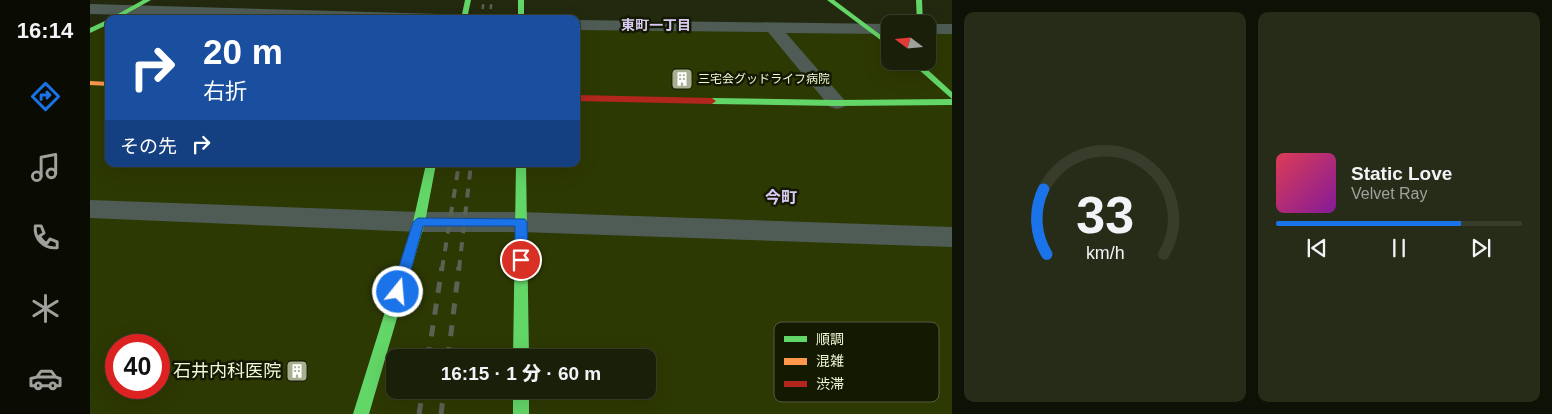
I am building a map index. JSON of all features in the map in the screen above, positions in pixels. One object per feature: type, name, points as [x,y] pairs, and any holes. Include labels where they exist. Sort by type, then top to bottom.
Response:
[{"type":"street","points":[[120,15],[148,0]]},
{"type":"street","points":[[465,15],[468,0]]},
{"type":"street","points":[[521,0],[521,15]]},
{"type":"street","points":[[830,0],[881,38]]},
{"type":"street","points":[[919,0],[920,15]]},
{"type":"street","points":[[90,9],[291,15]]},
{"type":"street","points":[[90,31],[105,23]]},
{"type":"street","points":[[580,25],[881,29]]},
{"type":"street","points":[[772,27],[837,103]]},
{"type":"street","points":[[936,28],[952,29]]},
{"type":"street","points":[[924,70],[940,88],[952,97]]},
{"type":"street","points":[[90,84],[105,84]]},
{"type":"street","points":[[580,98],[837,103],[952,102]]},
{"type":"street","points":[[361,414],[418,222],[430,167]]},
{"type":"street","points":[[522,167],[531,222],[522,349]]},
{"type":"street","points":[[90,209],[418,222],[531,222],[952,237]]},
{"type":"street","points":[[521,399],[521,414]]},
{"type":"shaded area","points":[[105,22],[105,167],[580,167],[580,22],[881,26],[881,70],[936,70],[936,27],[952,27],[952,414],[90,414],[90,30]]},
{"type":"railway","points":[[482,15],[484,0]]},
{"type":"railway","points":[[490,15],[492,0]]},
{"type":"railway","points":[[442,269],[459,167]]},
{"type":"railway","points":[[459,269],[471,167]]},
{"type":"railway","points":[[429,349],[442,267]]},
{"type":"railway","points":[[449,349],[459,267]]},
{"type":"railway","points":[[419,414],[422,399]]},
{"type":"railway","points":[[441,414],[443,399]]},
{"type":"traffic: fast","points":[[120,15],[148,0]]},
{"type":"traffic: fast","points":[[465,15],[468,0]]},
{"type":"traffic: fast","points":[[521,0],[521,15]]},
{"type":"traffic: fast","points":[[830,0],[881,38]]},
{"type":"traffic: fast","points":[[919,0],[920,15]]},
{"type":"traffic: fast","points":[[90,31],[105,23]]},
{"type":"traffic: fast","points":[[923,70],[952,97]]},
{"type":"traffic: fast","points":[[712,101],[952,102]]},
{"type":"traffic: fast","points":[[361,414],[419,222],[430,167]]},
{"type":"traffic: fast","points":[[521,167],[521,349]]},
{"type":"traffic: fast","points":[[521,399],[521,414]]},
{"type":"traffic: slow","points":[[90,83],[105,84]]},
{"type":"traffic: jam","points":[[580,98],[712,101]]},
{"type":"place","name":"三宅会グッドライフ病院","points":[[682,79]]},
{"type":"place","name":"石井内科医院","points":[[297,371]]},
{"type":"district","name":"東町一丁目","points":[[656,25]]},
{"type":"district","name":"今町","points":[[781,197]]},
{"type":"route","points":[[398,292],[418,222],[521,222],[521,260]]}]
